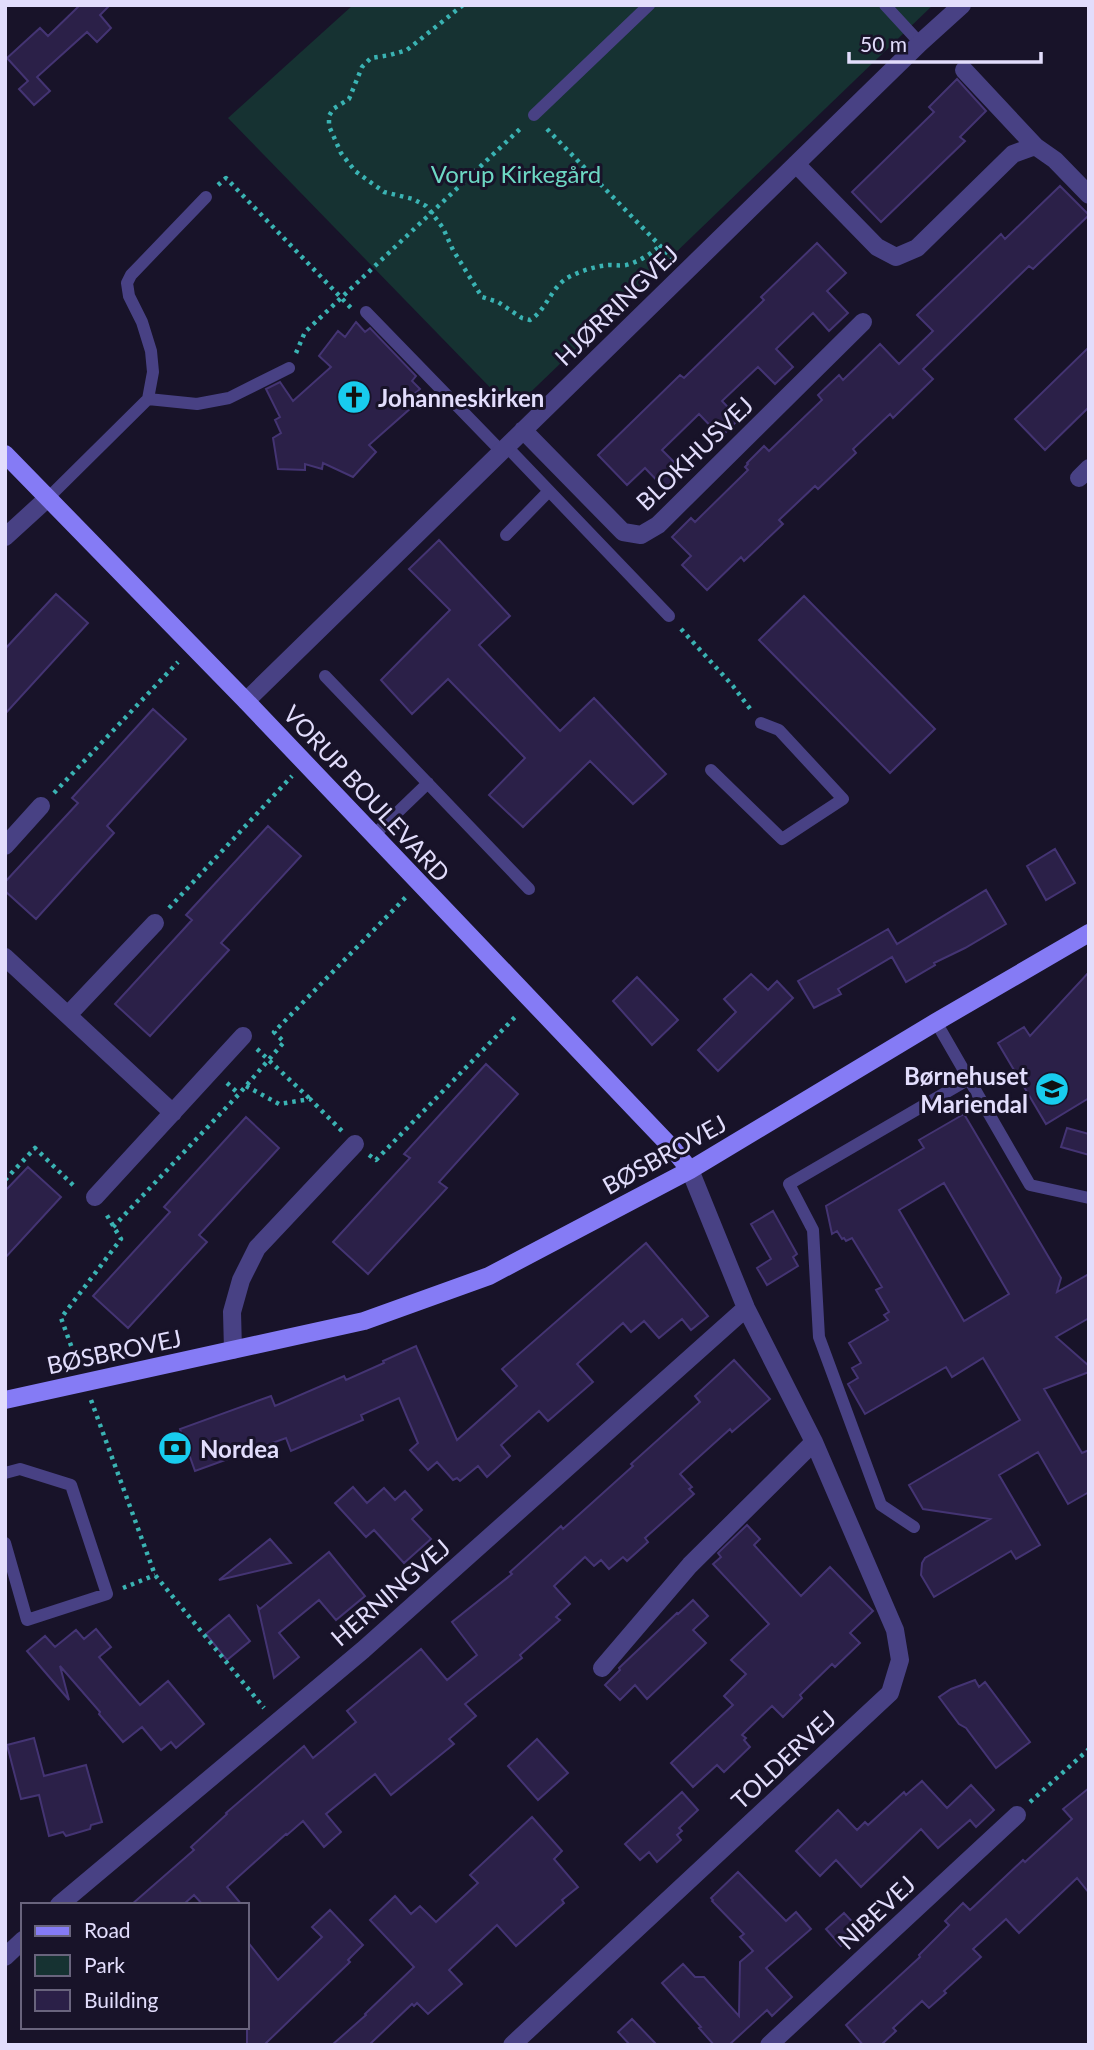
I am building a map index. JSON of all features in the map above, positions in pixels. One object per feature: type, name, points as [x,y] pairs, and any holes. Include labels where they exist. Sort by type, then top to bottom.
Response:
[{"type":"street","name":"HJØRRINGVEJ","points":[[246,701],[962,5]]},
{"type":"street","points":[[964,70],[1035,146],[1055,160],[1089,195]]},
{"type":"street","points":[[796,164],[877,247],[896,257],[917,248],[1013,154],[1035,146]]},
{"type":"street","name":"BLOKHUSVEJ","points":[[523,430],[623,532],[641,535],[658,525],[863,322]]},
{"type":"street","name":"VORUP BOULEVARD","points":[[5,454],[246,701],[690,1170]]},
{"type":"street","points":[[5,537],[48,497]]},
{"type":"street","points":[[5,846],[41,806]]},
{"type":"street","points":[[68,1016],[155,923]]},
{"type":"street","name":"BØSBROVEJ","points":[[5,1400],[364,1321],[489,1276],[690,1170],[1089,933]]},
{"type":"street","points":[[5,957],[173,1112]]},
{"type":"street","points":[[95,1197],[243,1036]]},
{"type":"street","points":[[233,1349],[232,1312],[241,1280],[257,1248],[355,1144]]},
{"type":"street","name":"TOLDERVEJ","points":[[512,2045],[890,1693],[900,1660],[895,1630],[814,1442],[746,1308],[690,1170]]},
{"type":"street","name":"HERNINGVEJ","points":[[61,1903],[363,1650],[746,1308]]},
{"type":"street","points":[[601,1668],[690,1565],[814,1442]]},
{"type":"street","name":"NIBEVEJ","points":[[769,2045],[1017,1815]]},
{"type":"street","points":[[5,1957],[21,1942]]},
{"type":"lane","points":[[534,115],[649,5]]},
{"type":"lane","points":[[885,5],[920,43]]},
{"type":"lane","points":[[48,497],[148,399],[153,372],[151,351],[142,322],[129,296],[127,283],[131,275],[205,197]]},
{"type":"lane","points":[[366,312],[503,449],[549,491],[669,616]]},
{"type":"lane","points":[[148,399],[197,404],[229,398],[289,368]]},
{"type":"lane","points":[[506,536],[549,491]]},
{"type":"lane","points":[[325,676],[529,889]]},
{"type":"lane","points":[[711,770],[782,839],[843,799],[779,730],[761,723]]},
{"type":"lane","points":[[374,835],[428,783]]},
{"type":"lane","points":[[936,1022],[1030,1185],[1089,1198]]},
{"type":"lane","points":[[914,1527],[881,1505],[818,1337],[813,1230],[789,1184],[970,1079]]},
{"type":"lane","points":[[5,1473],[20,1469],[71,1485],[107,1594],[27,1620],[5,1544]]},
{"type":"path","points":[[463,5],[407,50],[371,58],[362,67],[349,99],[334,108],[329,116],[329,126],[341,153],[355,171],[384,192],[412,199],[432,213],[481,297],[498,302],[522,318],[530,320],[538,315],[551,293],[568,277],[597,267],[638,261],[660,246]]},
{"type":"path","points":[[289,368],[305,332],[534,115],[685,272]]},
{"type":"path","points":[[205,197],[226,178],[350,307]]},
{"type":"path","points":[[669,616],[733,686],[761,723]]},
{"type":"path","points":[[41,806],[193,646]]},
{"type":"path","points":[[155,923],[304,762]]},
{"type":"path","points":[[113,1227],[284,1042],[274,1032],[419,883]]},
{"type":"path","points":[[243,1036],[355,1144],[376,1160],[530,1000]]},
{"type":"path","points":[[246,1086],[279,1104],[310,1099]]},
{"type":"path","points":[[5,1180],[35,1148],[84,1195],[95,1197],[121,1239],[61,1318],[155,1575],[276,1723]]},
{"type":"path","points":[[107,1594],[155,1575]]},
{"type":"path","points":[[1017,1815],[1089,1749]]},
{"type":"green space","name":"Vorup Kirkegård","points":[[353,5],[933,5],[512,410],[228,118]]},
{"type":"building","points":[[80,5],[110,5],[100,15],[111,28],[97,42],[87,32],[37,77],[50,91],[34,105],[19,89],[28,81],[7,58],[40,28],[48,36]]},
{"type":"building","points":[[957,79],[986,111],[960,137],[965,141],[881,222],[852,192],[934,112],[929,107]]},
{"type":"building","points":[[1060,186],[1089,215],[1033,269],[1029,266],[923,369],[933,379],[893,418],[890,414],[853,449],[856,453],[818,489],[815,486],[779,520],[783,524],[744,561],[741,557],[707,590],[682,565],[691,556],[672,537],[691,518],[695,522],[748,470],[745,467],[747,463],[764,446],[769,451],[822,400],[818,395],[839,375],[843,380],[880,344],[899,364],[933,331],[917,315],[1001,234],[1005,239]]},
{"type":"building","points":[[817,243],[846,273],[827,291],[848,313],[829,331],[813,313],[776,349],[793,367],[775,384],[758,367],[722,401],[739,419],[721,437],[699,414],[662,450],[683,471],[665,489],[645,468],[627,485],[598,455],[680,375],[684,378],[764,300],[761,297]]},
{"type":"building","name":"Johanneskirken","points":[[356,322],[365,332],[370,328],[416,376],[412,381],[420,389],[407,400],[412,407],[369,445],[376,452],[353,477],[323,463],[322,469],[305,464],[305,470],[278,469],[273,438],[281,433],[275,420],[280,417],[266,389],[280,382],[293,401],[331,367],[319,356],[338,331],[345,337]]},
{"type":"building","points":[[1089,347],[1089,407],[1045,450],[1015,419]]},
{"type":"building","points":[[439,540],[510,616],[479,645],[560,731],[594,698],[666,774],[633,804],[590,761],[523,827],[489,795],[525,758],[448,679],[412,714],[381,680],[450,610],[409,569]]},
{"type":"building","points":[[56,594],[88,623],[5,714],[5,649]]},
{"type":"building","points":[[804,596],[935,729],[890,773],[759,640]]},
{"type":"building","points":[[153,709],[186,739],[107,826],[114,833],[36,919],[5,891],[5,882],[78,803],[72,798]]},
{"type":"building","points":[[268,826],[301,856],[221,943],[229,950],[150,1036],[115,1004],[192,920],[186,915]]},
{"type":"building","points":[[1055,849],[1075,883],[1046,900],[1027,866]]},
{"type":"building","points":[[986,890],[1006,924],[934,963],[935,965],[906,982],[892,957],[838,989],[841,994],[814,1008],[798,981],[888,929],[897,944]]},
{"type":"building","name":"Børnehuset Mariendal","points":[[1089,972],[1089,1098],[1046,1124],[998,1043],[1024,1027],[1030,1036]]},
{"type":"building","points":[[751,974],[768,990],[777,981],[793,998],[718,1071],[698,1050],[736,1012],[724,999]]},
{"type":"building","points":[[637,977],[678,1020],[652,1045],[613,1001]]},
{"type":"building","points":[[486,1064],[518,1094],[439,1182],[447,1188],[368,1274],[333,1242],[410,1158],[404,1154]]},
{"type":"building","points":[[964,1114],[1061,1278],[1057,1292],[1089,1274],[1089,1318],[1056,1337],[1089,1366],[1089,1372],[1044,1389],[1082,1453],[1089,1450],[1089,1492],[1068,1504],[1038,1452],[999,1475],[1040,1545],[1016,1559],[1011,1551],[934,1597],[921,1575],[925,1558],[990,1519],[923,1509],[909,1485],[1020,1420],[983,1358],[952,1377],[946,1367],[865,1414],[848,1384],[858,1378],[852,1368],[861,1363],[849,1343],[888,1320],[884,1315],[889,1312],[876,1290],[882,1287],[852,1238],[846,1241],[837,1231],[832,1234],[826,1206],[924,1148],[919,1140]],"holes":[[[944,1183],[1009,1294],[964,1321],[899,1210]]]},
{"type":"building","points":[[246,1117],[279,1148],[199,1235],[207,1242],[128,1328],[93,1296],[170,1212],[164,1207]]},
{"type":"building","points":[[1067,1128],[1089,1134],[1089,1155],[1061,1147]]},
{"type":"building","points":[[28,1167],[61,1197],[5,1258],[5,1191]]},
{"type":"building","points":[[773,1211],[797,1254],[793,1257],[798,1266],[767,1285],[757,1268],[771,1259],[751,1224]]},
{"type":"building","points":[[646,1243],[708,1316],[691,1330],[682,1319],[659,1338],[644,1321],[631,1332],[623,1323],[577,1364],[593,1382],[548,1421],[539,1411],[501,1445],[510,1456],[487,1477],[478,1466],[460,1481],[457,1478],[453,1480],[437,1462],[428,1470],[410,1450],[418,1443],[399,1398],[361,1415],[363,1420],[291,1451],[286,1438],[195,1471],[180,1429],[271,1396],[275,1406],[344,1376],[346,1380],[416,1346],[457,1440],[517,1386],[502,1369]]},
{"type":"building","points":[[734,1360],[770,1399],[732,1432],[730,1429],[680,1474],[692,1487],[689,1489],[694,1494],[645,1538],[648,1542],[627,1561],[623,1557],[609,1569],[601,1560],[594,1566],[585,1557],[554,1586],[570,1604],[556,1617],[560,1620],[520,1655],[522,1658],[465,1704],[476,1716],[449,1739],[454,1744],[391,1795],[375,1774],[326,1814],[341,1832],[324,1847],[303,1821],[227,1887],[240,1903],[201,1903],[194,1895],[185,1903],[133,1903],[194,1850],[191,1847],[226,1813],[304,1746],[313,1758],[356,1722],[347,1711],[421,1649],[447,1680],[477,1655],[452,1622],[512,1574],[510,1572],[561,1526],[563,1529],[633,1466],[631,1464],[700,1402],[695,1396]]},
{"type":"building","points":[[353,1487],[367,1503],[384,1488],[395,1500],[405,1491],[422,1510],[412,1519],[431,1539],[404,1563],[374,1530],[366,1537],[335,1503]]},
{"type":"building","points":[[747,1525],[760,1539],[754,1545],[801,1596],[830,1567],[873,1611],[850,1633],[860,1643],[835,1667],[832,1664],[800,1695],[802,1698],[783,1717],[772,1706],[742,1735],[750,1747],[724,1772],[717,1765],[693,1787],[671,1763],[733,1705],[724,1696],[746,1674],[731,1660],[769,1624],[713,1564],[721,1557],[718,1553]]},
{"type":"building","points":[[270,1539],[291,1563],[219,1580]]},
{"type":"building","points":[[329,1552],[365,1596],[336,1620],[319,1600],[279,1633],[299,1657],[274,1678],[258,1607],[260,1609]]},
{"type":"building","points":[[693,1600],[708,1616],[693,1630],[706,1643],[647,1699],[635,1685],[620,1700],[605,1685],[619,1668]]},
{"type":"building","points":[[229,1615],[250,1641],[227,1660],[206,1634]]},
{"type":"building","points":[[96,1629],[111,1647],[99,1657],[140,1705],[168,1681],[204,1724],[176,1748],[171,1742],[161,1750],[142,1727],[123,1742],[60,1666],[69,1700],[27,1651],[45,1636],[55,1647],[76,1630],[84,1639]]},
{"type":"building","points":[[975,1680],[979,1687],[985,1682],[1030,1742],[996,1768],[939,1697],[951,1689]]},
{"type":"building","points":[[34,1738],[44,1776],[86,1765],[102,1822],[91,1825],[90,1829],[66,1836],[63,1832],[49,1836],[39,1795],[21,1799],[7,1745]]},
{"type":"building","points":[[537,1739],[568,1773],[538,1800],[508,1766]]},
{"type":"building","points":[[922,1781],[947,1808],[971,1785],[994,1810],[976,1827],[970,1820],[938,1848],[921,1829],[861,1887],[836,1860],[820,1876],[796,1851],[838,1810],[857,1830],[865,1822],[868,1825],[904,1792],[906,1795]]},
{"type":"building","points":[[1089,1788],[1089,1893],[1077,1878],[1019,1933],[1006,1919],[973,1949],[981,1957],[929,2008],[922,2001],[893,2028],[896,2031],[881,2045],[863,2045],[846,2025],[920,1957],[949,1925],[945,1921],[963,1903],[970,1910],[1072,1819],[1063,1809]]},
{"type":"building","points":[[682,1792],[698,1810],[679,1828],[682,1831],[677,1835],[681,1840],[657,1862],[649,1852],[640,1860],[625,1844]]},
{"type":"building","points":[[532,1817],[562,1851],[554,1859],[578,1887],[562,1900],[564,1903],[516,1946],[497,1925],[449,1970],[462,1984],[428,2014],[417,2003],[414,2006],[412,2004],[369,2045],[332,2045],[414,1967],[370,1920],[395,1896],[411,1914],[420,1906],[436,1922],[478,1883],[470,1875]]},
{"type":"building","points":[[738,1872],[786,1921],[796,1912],[811,1929],[766,1968],[792,1997],[772,2016],[767,2010],[729,2045],[714,2045],[662,1983],[683,1964],[695,1977],[704,1977],[739,2016],[740,1962],[753,1951],[740,1937],[744,1934],[711,1898]]},
{"type":"building","points":[[330,1910],[363,1945],[348,1960],[350,1962],[264,2045],[247,2045],[248,1942],[278,1980],[322,1937],[312,1927]]},
{"type":"building","points":[[844,1913],[859,1929],[841,1946],[826,1929]]},
{"type":"building","points":[[632,2019],[657,2045],[630,2045],[618,2032]]},
{"type":"place","name":"Johanneskirken","points":[[354,397]]},
{"type":"place","name":"Børnehuset Mariendal","points":[[1052,1089]]},
{"type":"place","name":"Nordea","points":[[175,1448]]}]
